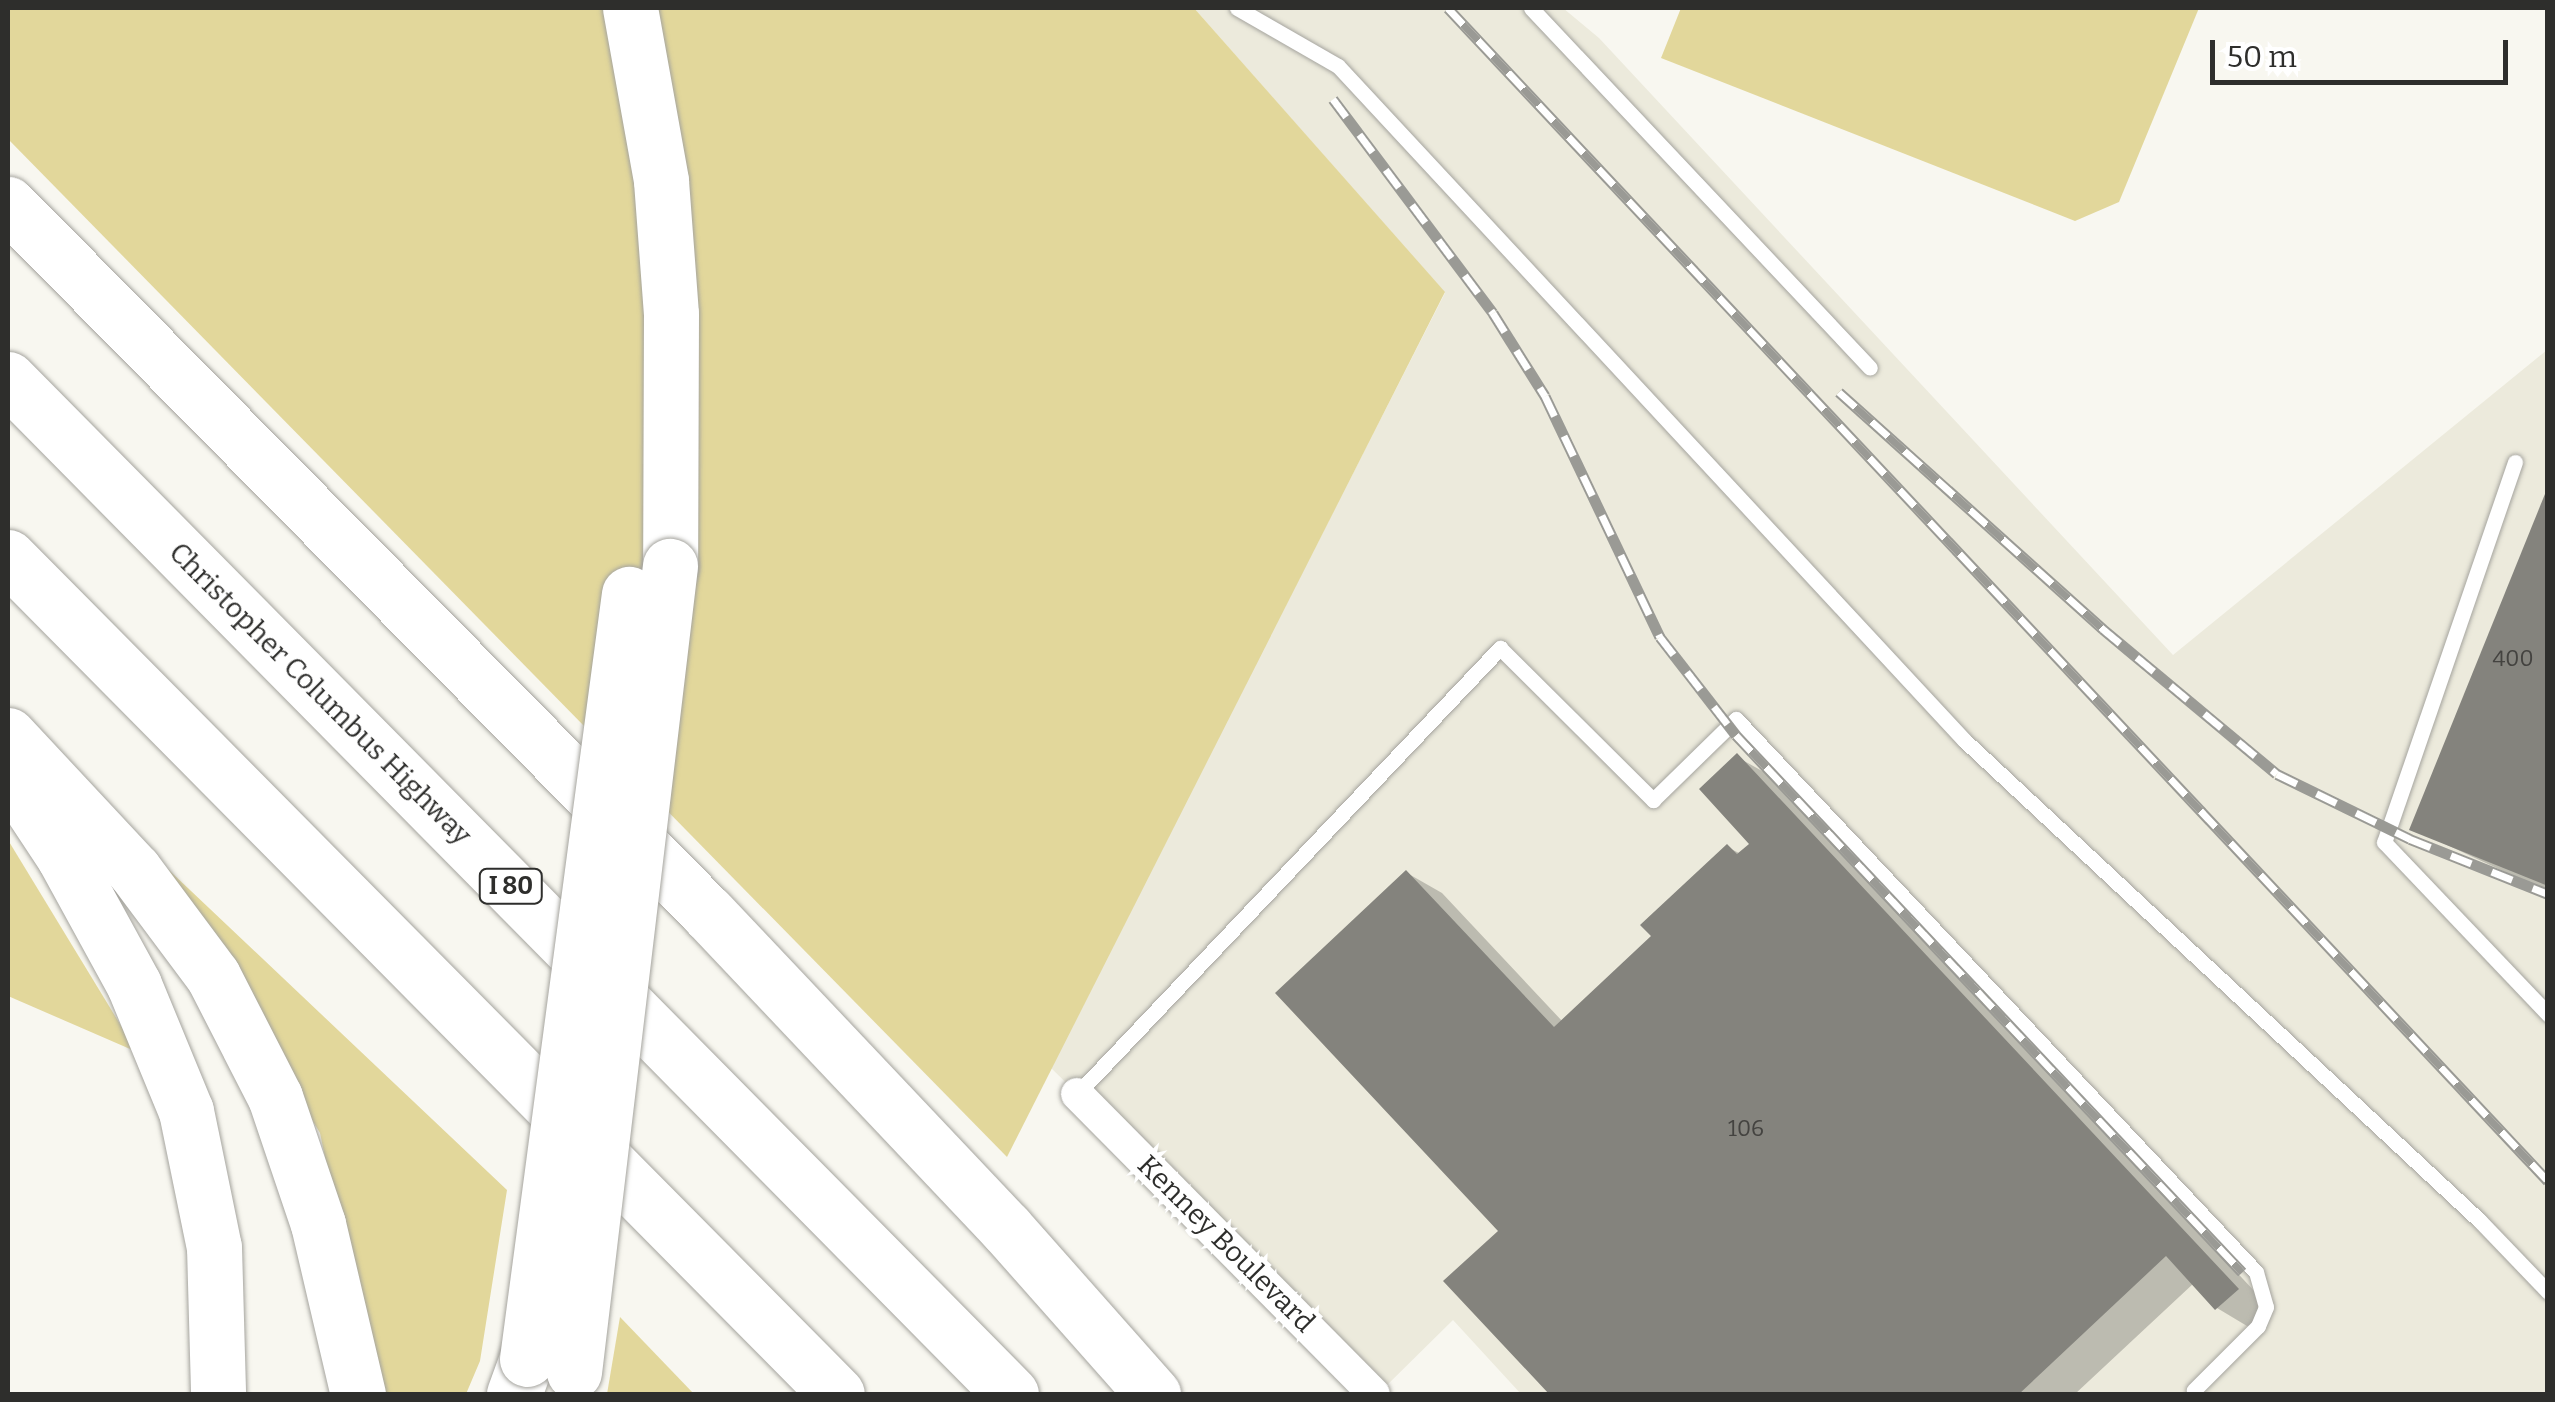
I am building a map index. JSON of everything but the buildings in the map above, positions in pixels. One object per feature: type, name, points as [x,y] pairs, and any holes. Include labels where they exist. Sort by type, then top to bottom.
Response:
[{"type":"highway","points":[[595,8],[626,175],[640,308],[652,561]]},
{"type":"highway","points":[[546,1380],[652,561],[668,276],[661,182],[630,8]]},
{"type":"highway","points":[[8,204],[708,913],[1006,1228],[1153,1394]]},
{"type":"highway","name":"Christopher Columbus Highway","points":[[8,379],[1012,1394]]},
{"type":"highway","points":[[8,556],[837,1394]]},
{"type":"highway","points":[[8,735],[134,870],[213,976],[274,1097],[318,1224],[358,1394]]},
{"type":"highway","points":[[8,772],[64,857],[134,985],[186,1111],[214,1247],[218,1394]]},
{"type":"street","name":"Kenney Boulevard","points":[[1077,1094],[1374,1394]]},
{"type":"lane","points":[[1236,8],[1338,66],[1964,740],[2480,1221],[2548,1292]]},
{"type":"lane","points":[[1531,8],[1870,368]]},
{"type":"lane","points":[[2515,462],[2384,842],[2548,1014]]},
{"type":"lane","points":[[1077,1094],[1500,648],[1653,800],[1736,719],[2256,1272],[2266,1306],[2258,1326],[2194,1393]]},
{"type":"shaded area","points":[[8,8],[1194,8],[1445,292],[1007,1157],[8,139]]},
{"type":"shaded area","points":[[1194,8],[1563,8],[1599,38],[2173,655],[2547,350],[2547,1394],[1521,1394],[1453,1320],[1381,1391],[1050,1067],[1445,293]]},
{"type":"shaded area","points":[[1681,8],[2199,8],[2119,202],[2075,221],[1661,58]]},
{"type":"shaded area","points":[[8,840],[137,1052],[8,996]]},
{"type":"shaded area","points":[[153,855],[507,1190],[480,1361],[466,1394],[374,1394],[320,1133]]},
{"type":"shaded area","points":[[620,1317],[694,1394],[607,1394]]},
{"type":"railway","points":[[1448,8],[2548,1181]]},
{"type":"railway","points":[[1333,99],[1493,313],[1545,396],[1660,637],[1736,735],[2242,1272]]},
{"type":"railway","points":[[1839,392],[2103,629],[2277,774],[2410,839],[2548,894]]}]
